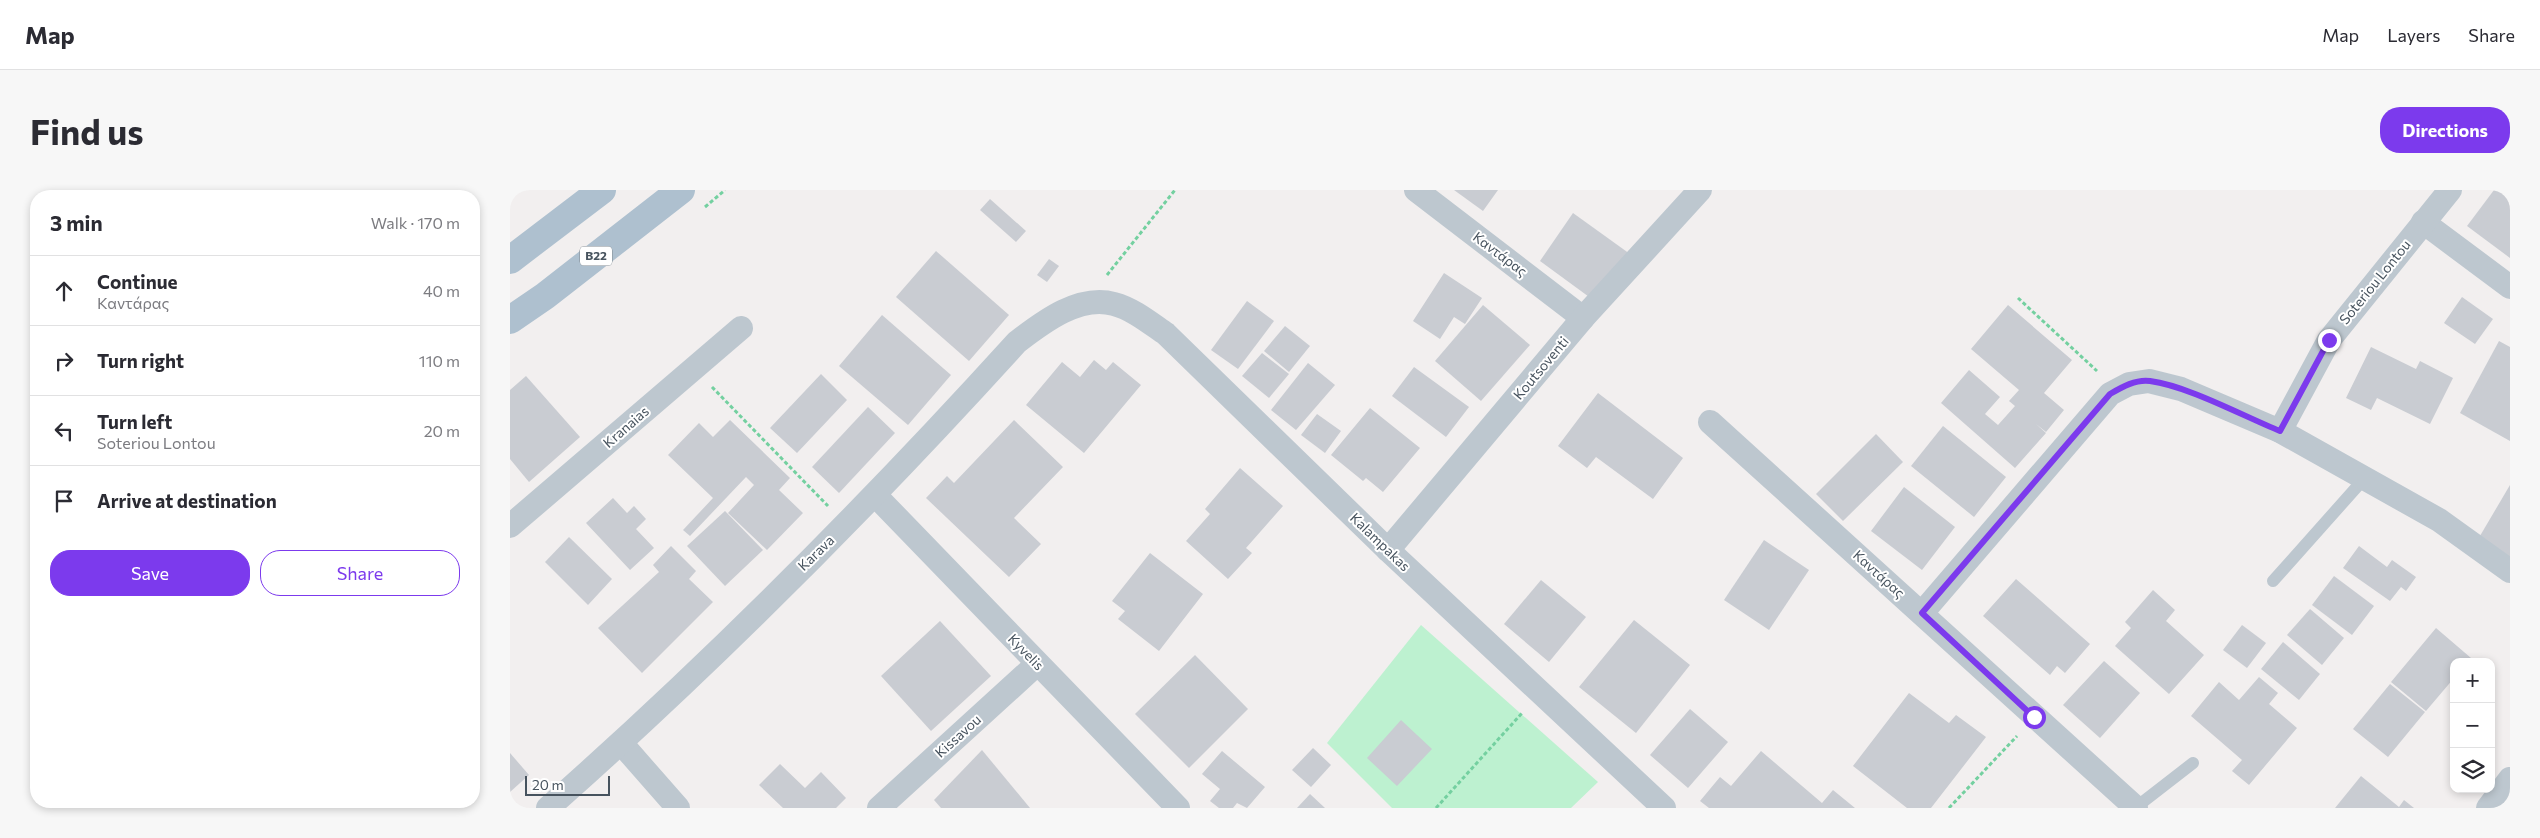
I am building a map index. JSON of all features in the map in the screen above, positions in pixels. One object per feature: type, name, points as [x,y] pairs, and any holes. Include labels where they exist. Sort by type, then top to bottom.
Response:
[{"type":"main road","points":[[510,260],[602,190]]},
{"type":"main road","name":"B22","points":[[510,320],[545,296],[681,190]]},
{"type":"street","name":"Καντάρας","points":[[1416,190],[1583,318]]},
{"type":"street","name":"Koutsoventi","points":[[1388,550],[1583,318],[1700,190]]},
{"type":"street","name":"Soteriou Lontou","points":[[2280,431],[2329,340],[2450,190]]},
{"type":"street","points":[[2423,222],[2510,287]]},
{"type":"street","name":"Karava","points":[[548,808],[621,743],[846,524],[1017,342],[1044,321],[1084,303]]},
{"type":"street","name":"Kalampakas","points":[[1084,303],[1112,303],[1141,316],[1166,334],[1388,550],[1664,808]]},
{"type":"street","name":"Kranaias","points":[[510,526],[741,328]]},
{"type":"street","points":[[1922,613],[2097,408],[2117,390],[2128,384],[2149,381],[2181,389],[2280,431],[2363,480],[2439,520],[2510,571]]},
{"type":"street","name":"Καντάρας","points":[[1710,422],[2136,808]]},
{"type":"street","name":"Kyvelis","points":[[875,495],[1178,808]]},
{"type":"street","name":"Kissavou","points":[[879,808],[1037,664]]},
{"type":"street","points":[[621,743],[678,808]]},
{"type":"street","points":[[2488,808],[2510,779]]},
{"type":"lane","points":[[2273,581],[2363,480]]},
{"type":"lane","points":[[2136,808],[2193,763]]},
{"type":"path","points":[[1084,303],[1175,190]]},
{"type":"path","points":[[2018,298],[2117,390]]},
{"type":"path","points":[[694,368],[846,524]]},
{"type":"path","points":[[1436,808],[1541,693]]},
{"type":"path","points":[[1948,808],[2034,717]]},
{"type":"green space","points":[[1421,625],[1598,782],[1571,808],[1392,808],[1327,743]]},
{"type":"building","points":[[1454,190],[1498,190],[1483,211]]},
{"type":"building","points":[[2494,190],[2510,190],[2510,258],[2467,226]]},
{"type":"building","points":[[990,199],[1026,231],[1016,242],[980,210]]},
{"type":"building","points":[[1573,213],[1630,254],[1596,302],[1540,261]]},
{"type":"building","points":[[936,251],[1009,315],[969,361],[896,297]]},
{"type":"building","points":[[1049,259],[1059,266],[1047,282],[1037,275]]},
{"type":"building","points":[[1444,273],[1482,298],[1465,324],[1454,317],[1440,339],[1413,321]]},
{"type":"building","points":[[2462,297],[2493,319],[2475,344],[2444,323]]},
{"type":"building","points":[[1247,301],[1274,321],[1238,369],[1211,350]]},
{"type":"building","points":[[1483,305],[1530,345],[1481,401],[1435,361]]},
{"type":"building","points":[[2008,305],[2072,360],[2044,393],[2064,410],[2046,432],[2036,424],[2046,433],[2015,468],[1941,403],[1969,370],[2000,397],[1985,414],[1998,425],[2015,406],[2009,401],[2019,390],[1971,349]]},
{"type":"building","points":[[882,315],[951,375],[908,425],[839,366]]},
{"type":"building","points":[[1285,326],[1310,346],[1289,372],[1264,351]]},
{"type":"building","points":[[2499,341],[2510,347],[2510,441],[2460,413]]},
{"type":"building","points":[[2371,347],[2416,369],[2420,361],[2453,378],[2430,424],[2377,398],[2371,410],[2346,398]]},
{"type":"building","points":[[1262,353],[1289,374],[1269,398],[1242,376]]},
{"type":"building","points":[[1094,360],[1106,370],[1113,362],[1141,385],[1084,453],[1026,405],[1062,362],[1080,377]]},
{"type":"building","points":[[1308,363],[1335,385],[1296,430],[1271,410]]},
{"type":"building","points":[[1414,367],[1469,407],[1446,437],[1392,396]]},
{"type":"building","points":[[821,374],[847,400],[797,453],[770,428]]},
{"type":"building","points":[[526,376],[580,437],[529,482],[510,459],[510,390]]},
{"type":"building","points":[[1598,393],[1683,458],[1653,499],[1596,457],[1587,468],[1558,446]]},
{"type":"building","points":[[868,407],[895,433],[839,493],[812,467]]},
{"type":"building","points":[[1370,408],[1420,448],[1383,492],[1366,478],[1363,481],[1331,455]]},
{"type":"building","points":[[1317,414],[1341,431],[1325,453],[1301,435]]},
{"type":"building","points":[[730,420],[790,478],[779,490],[803,513],[767,550],[728,513],[754,485],[746,477],[690,536],[683,530],[713,498],[668,455],[699,423],[713,437]]},
{"type":"building","points":[[1014,420],[1063,467],[1014,518],[1041,544],[1009,577],[926,498],[947,476],[954,483]]},
{"type":"building","points":[[1943,426],[2006,477],[1974,517],[1911,466]]},
{"type":"building","points":[[1876,434],[1903,462],[1843,521],[1816,494]]},
{"type":"building","points":[[1240,468],[1283,506],[1246,548],[1252,553],[1228,579],[1186,541],[1210,514],[1205,509]]},
{"type":"building","points":[[2510,485],[2510,560],[2477,541]]},
{"type":"building","points":[[1904,487],[1955,527],[1922,570],[1871,531]]},
{"type":"building","points":[[613,498],[627,513],[634,506],[646,519],[636,529],[654,548],[630,570],[586,523]]},
{"type":"building","points":[[725,511],[763,550],[725,586],[687,546]]},
{"type":"building","points":[[569,537],[612,579],[588,605],[545,562]]},
{"type":"building","points":[[1764,540],[1809,570],[1769,630],[1724,600]]},
{"type":"building","points":[[671,546],[696,571],[689,579],[713,602],[642,673],[598,628],[659,572],[653,565]]},
{"type":"building","points":[[2359,546],[2387,567],[2392,560],[2416,577],[2406,591],[2401,587],[2390,601],[2343,568]]},
{"type":"building","points":[[1150,553],[1203,594],[1159,651],[1118,619],[1125,611],[1112,601]]},
{"type":"building","points":[[2334,576],[2374,606],[2352,635],[2312,605]]},
{"type":"building","points":[[2016,579],[2090,644],[2065,673],[2057,666],[2050,675],[1983,616]]},
{"type":"building","points":[[1541,580],[1586,617],[1549,662],[1504,624]]},
{"type":"building","points":[[2153,590],[2175,610],[2166,621],[2204,655],[2169,694],[2115,646],[2131,628],[2125,622]]},
{"type":"building","points":[[2310,609],[2344,638],[2322,665],[2287,635]]},
{"type":"building","points":[[1634,620],[1690,665],[1636,733],[1579,687]]},
{"type":"building","points":[[940,621],[991,676],[931,731],[881,676]]},
{"type":"building","points":[[2242,625],[2266,643],[2247,668],[2223,650]]},
{"type":"building","points":[[2436,628],[2471,658],[2450,658],[2450,683],[2426,711],[2391,682]]},
{"type":"building","points":[[2283,642],[2320,674],[2299,700],[2261,669]]},
{"type":"building","points":[[1195,655],[1248,709],[1189,768],[1135,714]]},
{"type":"building","points":[[2104,661],[2140,693],[2100,738],[2063,705]]},
{"type":"building","points":[[2259,677],[2278,693],[2269,704],[2297,728],[2249,785],[2232,771],[2242,760],[2191,716],[2219,682],[2239,700]]},
{"type":"building","points":[[2390,684],[2425,712],[2388,757],[2353,729]]},
{"type":"building","points":[[1909,693],[1949,723],[1956,715],[1986,737],[1931,808],[1907,808],[1853,766]]},
{"type":"building","points":[[1690,709],[1728,742],[1688,788],[1650,755]]},
{"type":"building","points":[[1401,720],[1432,749],[1397,786],[1367,758]]},
{"type":"building","points":[[1313,748],[1331,765],[1311,787],[1292,770]]},
{"type":"building","points":[[982,750],[1030,808],[941,808],[934,800]]},
{"type":"building","points":[[1222,751],[1265,787],[1247,808],[1237,803],[1233,808],[1219,808],[1210,801],[1220,789],[1202,774]]},
{"type":"building","points":[[1761,751],[1822,803],[1833,790],[1855,808],[1709,808],[1700,801],[1720,777],[1731,786]]},
{"type":"building","points":[[510,753],[529,775],[510,792]]},
{"type":"building","points":[[780,764],[805,788],[821,772],[846,798],[836,808],[783,808],[759,785]]},
{"type":"building","points":[[2361,776],[2399,807],[2404,800],[2414,808],[2335,808]]},
{"type":"building","points":[[1310,794],[1325,808],[1297,808]]},
{"type":"route","points":[[2034,717],[1922,613],[2110,394],[2128,384],[2149,381],[2181,389],[2280,431],[2301,388],[2329,340]]}]
